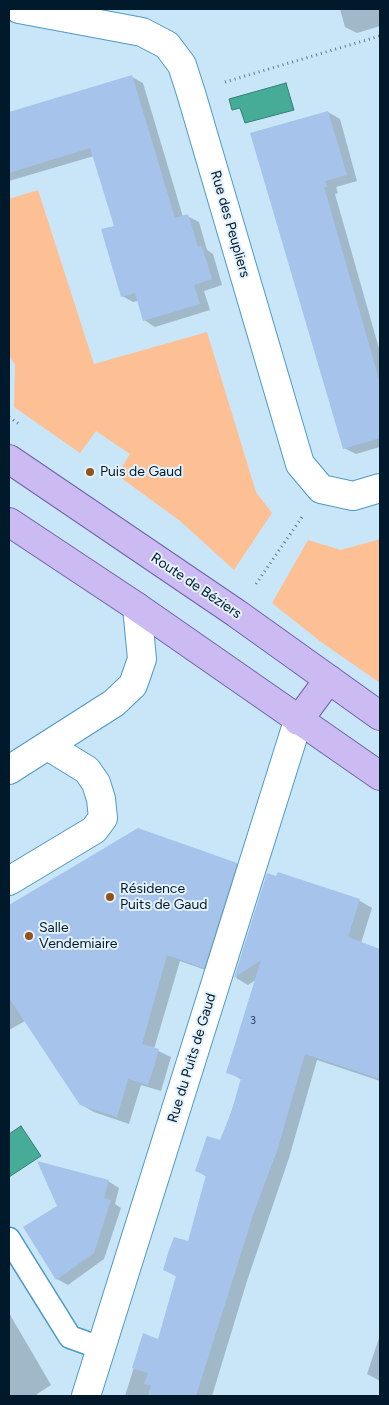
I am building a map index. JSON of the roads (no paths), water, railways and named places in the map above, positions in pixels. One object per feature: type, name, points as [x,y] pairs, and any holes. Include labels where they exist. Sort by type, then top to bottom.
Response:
[{"type":"main road","name":"Route de Béziers","points":[[9,459],[228,607],[380,716]]},
{"type":"main road","points":[[9,522],[137,607],[298,721],[380,776]]},
{"type":"main road","points":[[298,721],[329,679]]},
{"type":"street","name":"Rue des Peupliers","points":[[19,9],[142,32],[167,45],[182,65],[191,93],[300,464],[321,489],[353,496],[380,488]]},
{"type":"street","points":[[9,770],[114,703],[133,685],[142,659],[137,607]]},
{"type":"street","name":"Rue du Puits de Gaud","points":[[86,1396],[298,721]]},
{"type":"street","points":[[9,880],[94,830],[103,818],[101,799],[96,783],[87,770],[48,746]]},
{"type":"lane","points":[[9,1239],[70,1337],[101,1348]]},
{"type":"place","name":"Puis de Gaud","points":[[90,472]]},
{"type":"place","name":"Résidence Puits de Gaud","points":[[110,897]]},
{"type":"place","name":"Salle Vendemiaire","points":[[29,936]]}]
